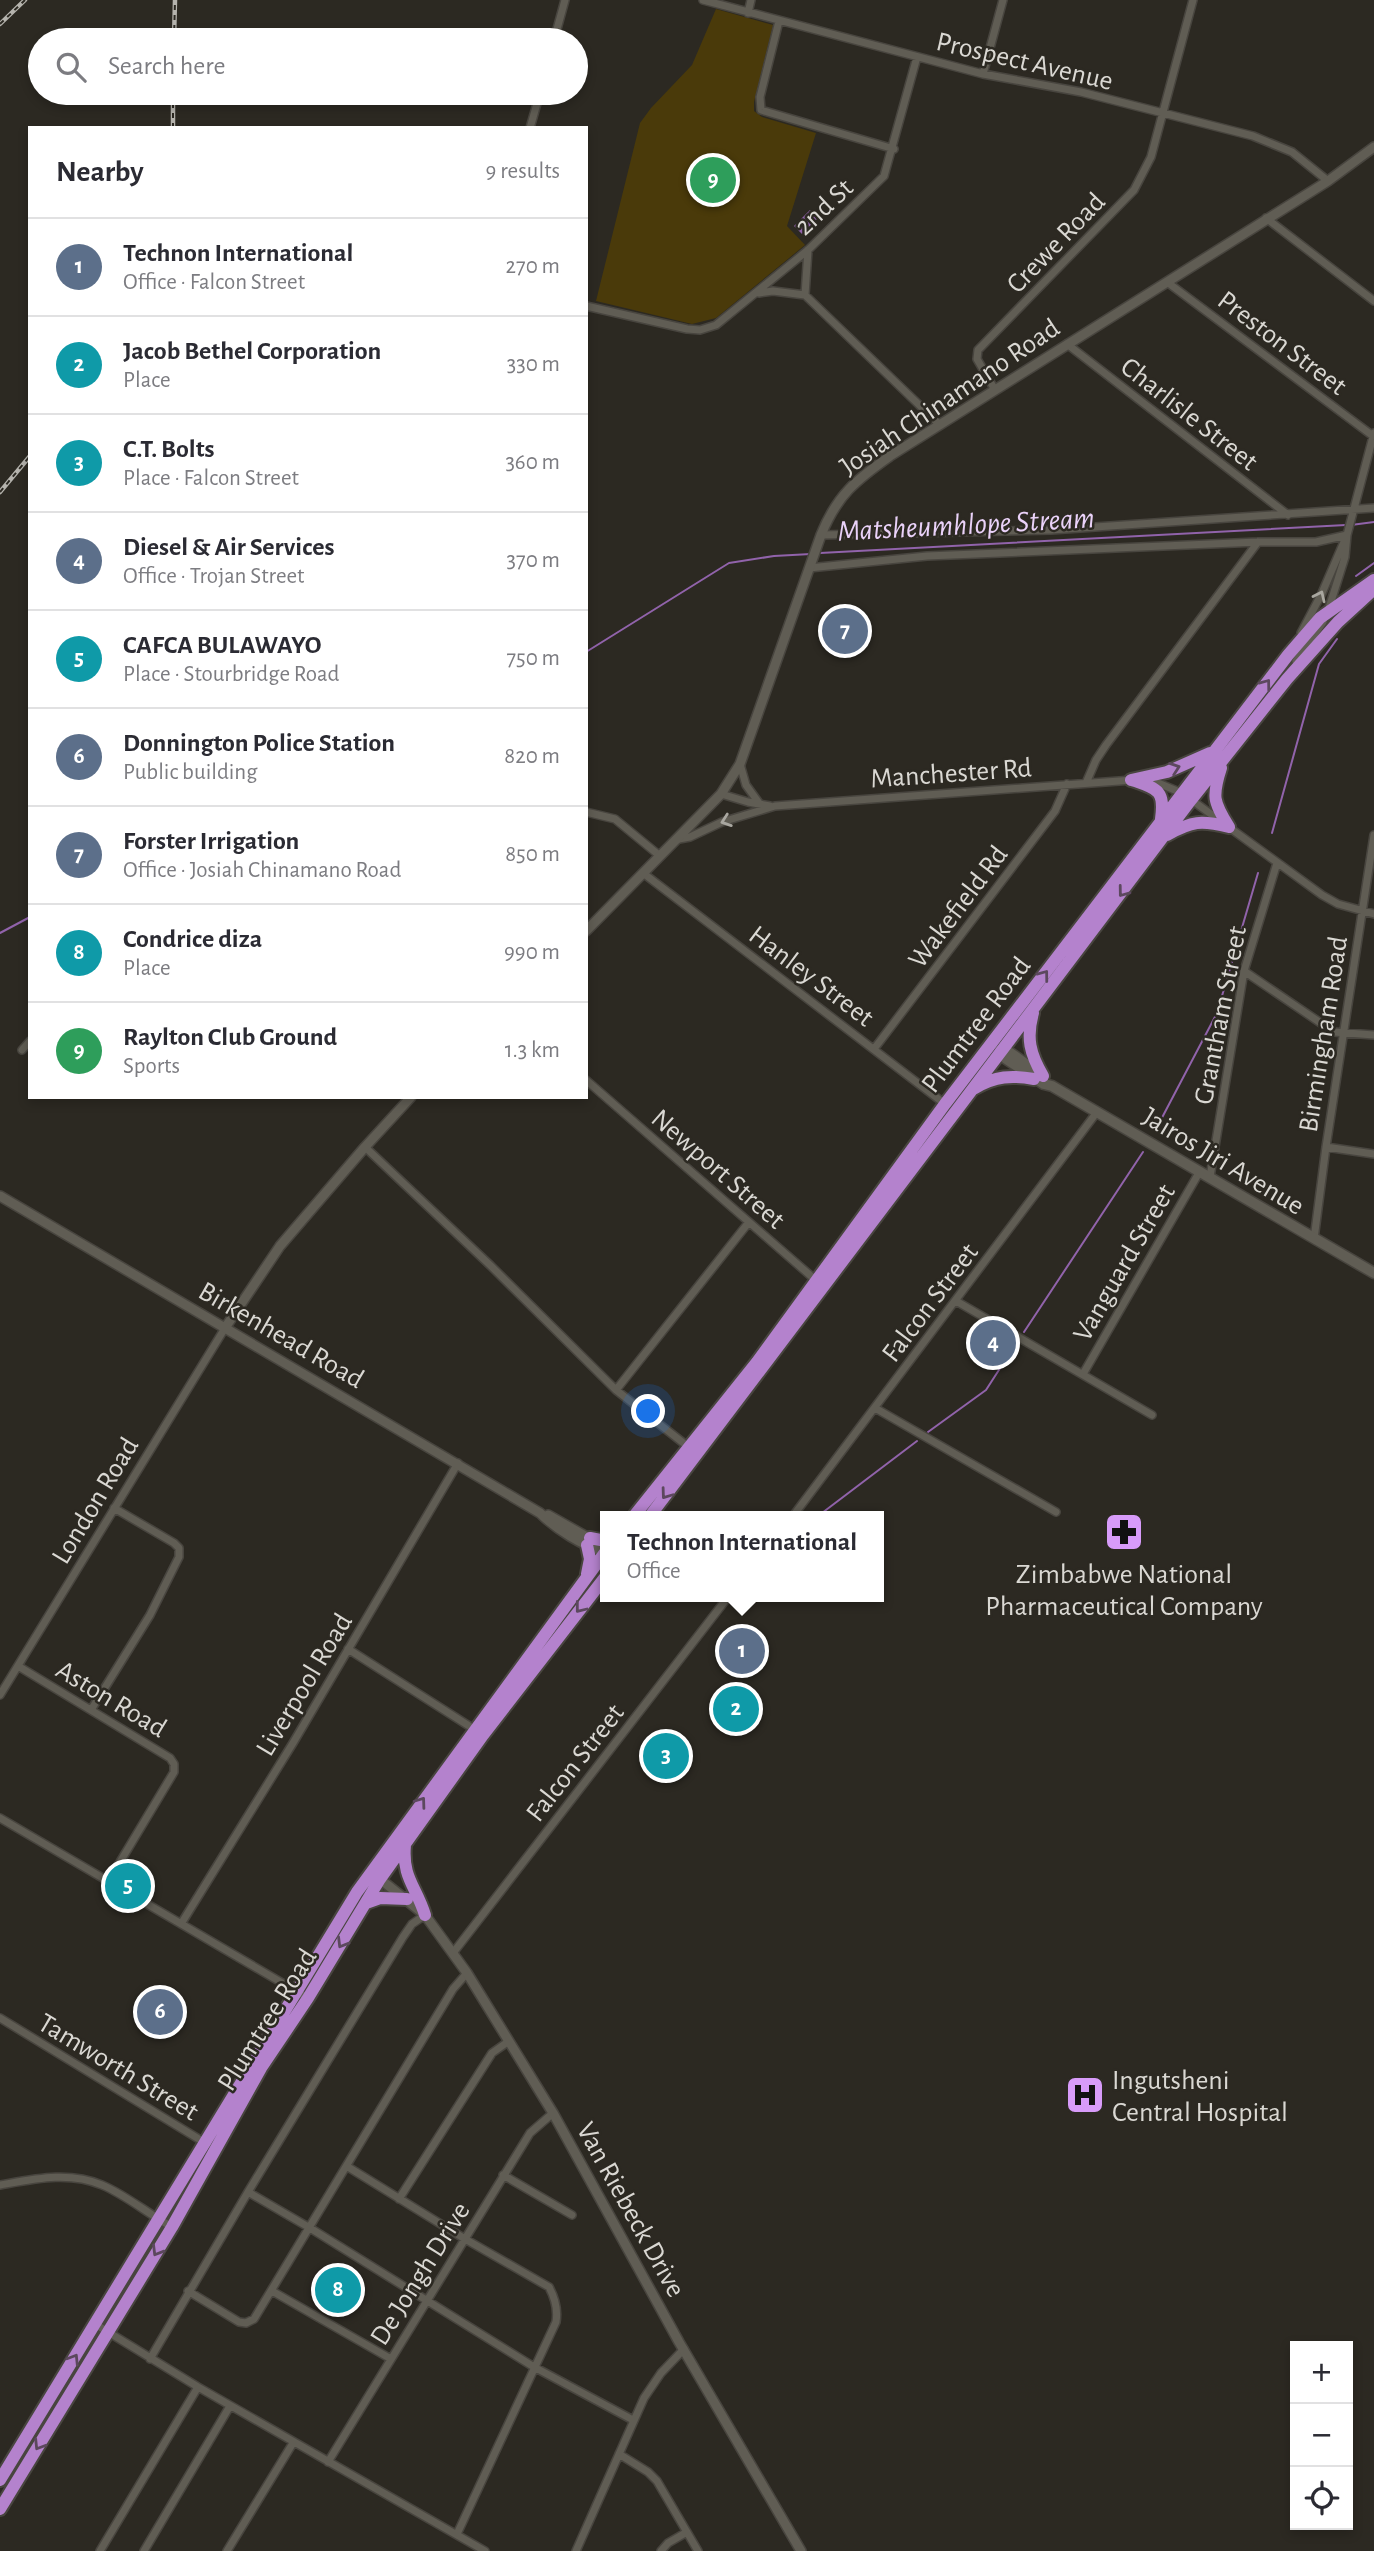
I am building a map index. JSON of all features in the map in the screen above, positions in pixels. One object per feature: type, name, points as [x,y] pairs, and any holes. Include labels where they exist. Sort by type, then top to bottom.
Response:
[{"type":"highway","name":"Plumtree Road","points":[[1220,755],[1288,655],[1314,624],[1374,580]]},
{"type":"highway","name":"Plumtree Road","points":[[950,1107],[969,1092],[1102,920],[1163,836],[1187,796],[1220,755],[1338,622],[1374,589]]},
{"type":"highway","points":[[1131,780],[1220,755],[1214,794],[1217,808],[1229,827]]},
{"type":"highway","points":[[1131,780],[1160,793],[1163,798],[1161,820]]},
{"type":"highway","name":"Plumtree Road","points":[[638,1511],[693,1450],[821,1285],[950,1107],[979,1058],[1161,820],[1187,796]]},
{"type":"highway","points":[[1163,836],[1195,822],[1210,822],[1229,827]]},
{"type":"highway","points":[[969,1092],[986,1081],[1005,1076],[1043,1080],[1029,1047],[1029,1026],[1035,1006]]},
{"type":"highway","points":[[979,1058],[1000,1050],[1002,1029]]},
{"type":"highway","name":"Plumtree Road","points":[[653,1511],[693,1450]]},
{"type":"highway","points":[[586,1578],[590,1559],[589,1542],[600,1541]]},
{"type":"highway","name":"Plumtree Road","points":[[1,2476],[204,2142],[478,1732],[600,1560]]},
{"type":"highway","name":"Plumtree Road","points":[[0,2509],[172,2227],[357,1892],[478,1732],[600,1583]]},
{"type":"highway","points":[[405,1844],[405,1872],[425,1915]]},
{"type":"highway","points":[[357,1892],[380,1879],[381,1857]]},
{"type":"highway","points":[[366,1903],[380,1898],[407,1899]]},
{"type":"main road","name":"Jairos Jiri Avenue","points":[[1000,1050],[1004,1058],[1374,1273]]},
{"type":"street","points":[[557,28],[565,0]]},
{"type":"street","name":"Prospect Avenue","points":[[703,0],[983,74],[1081,92],[1252,135],[1277,144],[1306,161],[1328,181]]},
{"type":"street","points":[[748,13],[751,0]]},
{"type":"street","points":[[983,74],[1003,0]]},
{"type":"street","points":[[1162,113],[1193,0]]},
{"type":"street","points":[[779,21],[760,97],[761,110],[894,149]]},
{"type":"street","name":"2nd St","points":[[588,306],[699,330],[716,325],[756,295],[808,250],[884,176],[894,149],[917,57]]},
{"type":"street","points":[[531,126],[537,105]]},
{"type":"street","name":"Crewe Road","points":[[995,390],[977,359],[978,350],[1134,190],[1147,167],[1162,113]]},
{"type":"street","name":"Josiah Chinamano Road","points":[[588,929],[721,794],[740,764],[821,535],[832,509],[848,487],[890,456],[1328,181],[1374,148]]},
{"type":"street","points":[[1266,218],[1374,301]]},
{"type":"street","points":[[805,295],[808,250]]},
{"type":"street","name":"Preston Street","points":[[1167,282],[1374,434]]},
{"type":"street","points":[[756,295],[773,291],[805,295],[940,425]]},
{"type":"street","name":"Charlisle Street","points":[[1067,344],[1288,515]]},
{"type":"street","points":[[1288,655],[1314,610],[1347,533],[1374,434]]},
{"type":"street","points":[[821,535],[1051,530],[1352,512],[1374,508]]},
{"type":"street","points":[[810,567],[928,556],[1316,542],[1347,533]]},
{"type":"street","points":[[1287,680],[1291,669],[1328,612],[1347,547],[1347,533]]},
{"type":"street","points":[[1086,783],[1106,745],[1258,542]]},
{"type":"street","points":[[740,764],[746,785],[759,803]]},
{"type":"street","name":"Manchester Rd","points":[[775,806],[1131,780],[1158,783],[1187,796],[1322,895],[1338,904],[1374,914]]},
{"type":"street","name":"Wakefield Rd","points":[[874,1049],[1055,811],[1067,784]]},
{"type":"street","points":[[721,794],[775,806]]},
{"type":"street","points":[[679,839],[775,806]]},
{"type":"street","points":[[588,812],[615,819],[660,856]]},
{"type":"street","name":"Birmingham Road","points":[[1314,1240],[1374,835]]},
{"type":"street","name":"Grantham Street","points":[[1210,1177],[1244,971],[1277,863]]},
{"type":"street","name":"Hanley Street","points":[[643,873],[950,1107]]},
{"type":"street","points":[[1244,971],[1324,1027],[1344,1034],[1374,1035]]},
{"type":"street","points":[[22,1050],[28,1043]]},
{"type":"street","name":"Newport Street","points":[[588,1082],[821,1285]]},
{"type":"street","points":[[225,1328],[280,1246],[409,1099]]},
{"type":"street","name":"Falcon Street","points":[[797,1511],[1097,1112]]},
{"type":"street","points":[[365,1147],[491,1266],[616,1390],[693,1450]]},
{"type":"street","points":[[1326,1147],[1374,1154]]},
{"type":"street","name":"Vanguard Street","points":[[1083,1374],[1200,1171]]},
{"type":"street","name":"Birkenhead Road","points":[[0,1196],[540,1513],[552,1516],[600,1550]]},
{"type":"street","points":[[616,1390],[749,1222]]},
{"type":"street","points":[[956,1301],[1153,1415]]},
{"type":"street","name":"London Road","points":[[0,1695],[225,1328]]},
{"type":"street","points":[[875,1408],[1056,1512]]},
{"type":"street","name":"Liverpool Road","points":[[181,1924],[458,1463]]},
{"type":"street","points":[[91,1710],[150,1615],[179,1557],[179,1548],[174,1543],[114,1508]]},
{"type":"street","name":"Falcon Street","points":[[453,1953],[724,1602]]},
{"type":"street","points":[[348,1649],[478,1732]]},
{"type":"street","name":"Aston Road","points":[[18,1666],[170,1758],[175,1766],[174,1772],[108,1882]]},
{"type":"street","points":[[0,1818],[302,1995]]},
{"type":"street","name":"Van Riebeck Drive","points":[[380,1879],[425,1915],[467,1973],[553,2113],[684,2349],[801,2551]]},
{"type":"street","points":[[150,2359],[188,2291],[403,1937],[412,1924],[425,1915]]},
{"type":"street","points":[[188,2291],[243,2323],[254,2319],[453,1989],[467,1973]]},
{"type":"street","name":"Tamworth Street","points":[[0,2018],[216,2150]]},
{"type":"street","points":[[399,2199],[492,2053],[509,2041]]},
{"type":"street","name":"De Jongh Drive","points":[[328,2462],[530,2133],[553,2113]]},
{"type":"street","points":[[348,2167],[549,2287],[554,2296],[558,2315],[556,2322],[457,2534]]},
{"type":"street","points":[[503,2175],[572,2215]]},
{"type":"street","points":[[0,2185],[50,2178],[90,2181],[105,2186],[172,2227]]},
{"type":"street","points":[[248,2192],[534,2367],[633,2420]]},
{"type":"street","points":[[272,2291],[391,2359]]},
{"type":"street","points":[[95,2325],[293,2443],[485,2551]]},
{"type":"street","points":[[576,2551],[633,2420],[661,2373],[684,2349]]},
{"type":"street","points":[[100,2551],[198,2387]]},
{"type":"street","points":[[144,2551],[230,2406]]},
{"type":"street","points":[[228,2551],[293,2443]]},
{"type":"street","points":[[618,2454],[648,2472],[657,2481],[698,2551]]},
{"type":"street","points":[[1,2476],[15,2483]]},
{"type":"street","points":[[662,2551],[668,2543],[687,2532]]},
{"type":"shaded area","points":[[716,9],[773,25],[754,111],[762,117],[816,133],[787,226],[805,245],[716,318],[692,324],[596,301],[640,123],[692,65]]},
{"type":"shaded area","points":[[810,210],[818,218],[802,234],[794,226]]},
{"type":"waterway","name":"Matsheumhlope Stream","points":[[1351,525],[1374,522]]},
{"type":"waterway","name":"Matsheumhlope Stream","points":[[820,553],[1346,525]]},
{"type":"waterway","name":"Matsheumhlope Stream","points":[[588,651],[729,563],[811,554]]},
{"type":"waterway","points":[[1356,576],[1374,563]]},
{"type":"waterway","points":[[1272,833],[1319,664],[1337,639]]},
{"type":"waterway","points":[[1155,1131],[1217,1013],[1258,873]]},
{"type":"waterway","name":"Matsheumhlope Stream","points":[[0,933],[28,918]]},
{"type":"waterway","points":[[1024,1332],[1143,1152]]},
{"type":"waterway","points":[[928,1432],[986,1390],[1017,1342]]},
{"type":"waterway","points":[[825,1511],[917,1441]]},
{"type":"railway","points":[[0,24],[25,0]]},
{"type":"railway","points":[[174,28],[175,0]]},
{"type":"railway","points":[[173,105],[173,126]]},
{"type":"railway","points":[[0,492],[28,458]]},
{"type":"place","name":"Raylton Club Ground","points":[[713,180]]},
{"type":"place","name":"Forster Irrigation","points":[[845,631]]},
{"type":"place","name":"Diesel & Air Services","points":[[993,1343]]},
{"type":"place","name":"Zimbabwe National Pharmaceutical Company","points":[[1124,1532]]},
{"type":"place","name":"Technon International","points":[[742,1651]]},
{"type":"place","name":"Jacob Bethel Corporation","points":[[736,1709]]},
{"type":"place","name":"C.T. Bolts","points":[[666,1756]]},
{"type":"place","name":"CAFCA BULAWAYO","points":[[128,1886]]},
{"type":"place","name":"Donnington Police Station","points":[[160,2012]]},
{"type":"place","name":"Ingutsheni Central Hospital","points":[[1085,2095]]},
{"type":"place","name":"Condrice diza","points":[[338,2290]]}]
